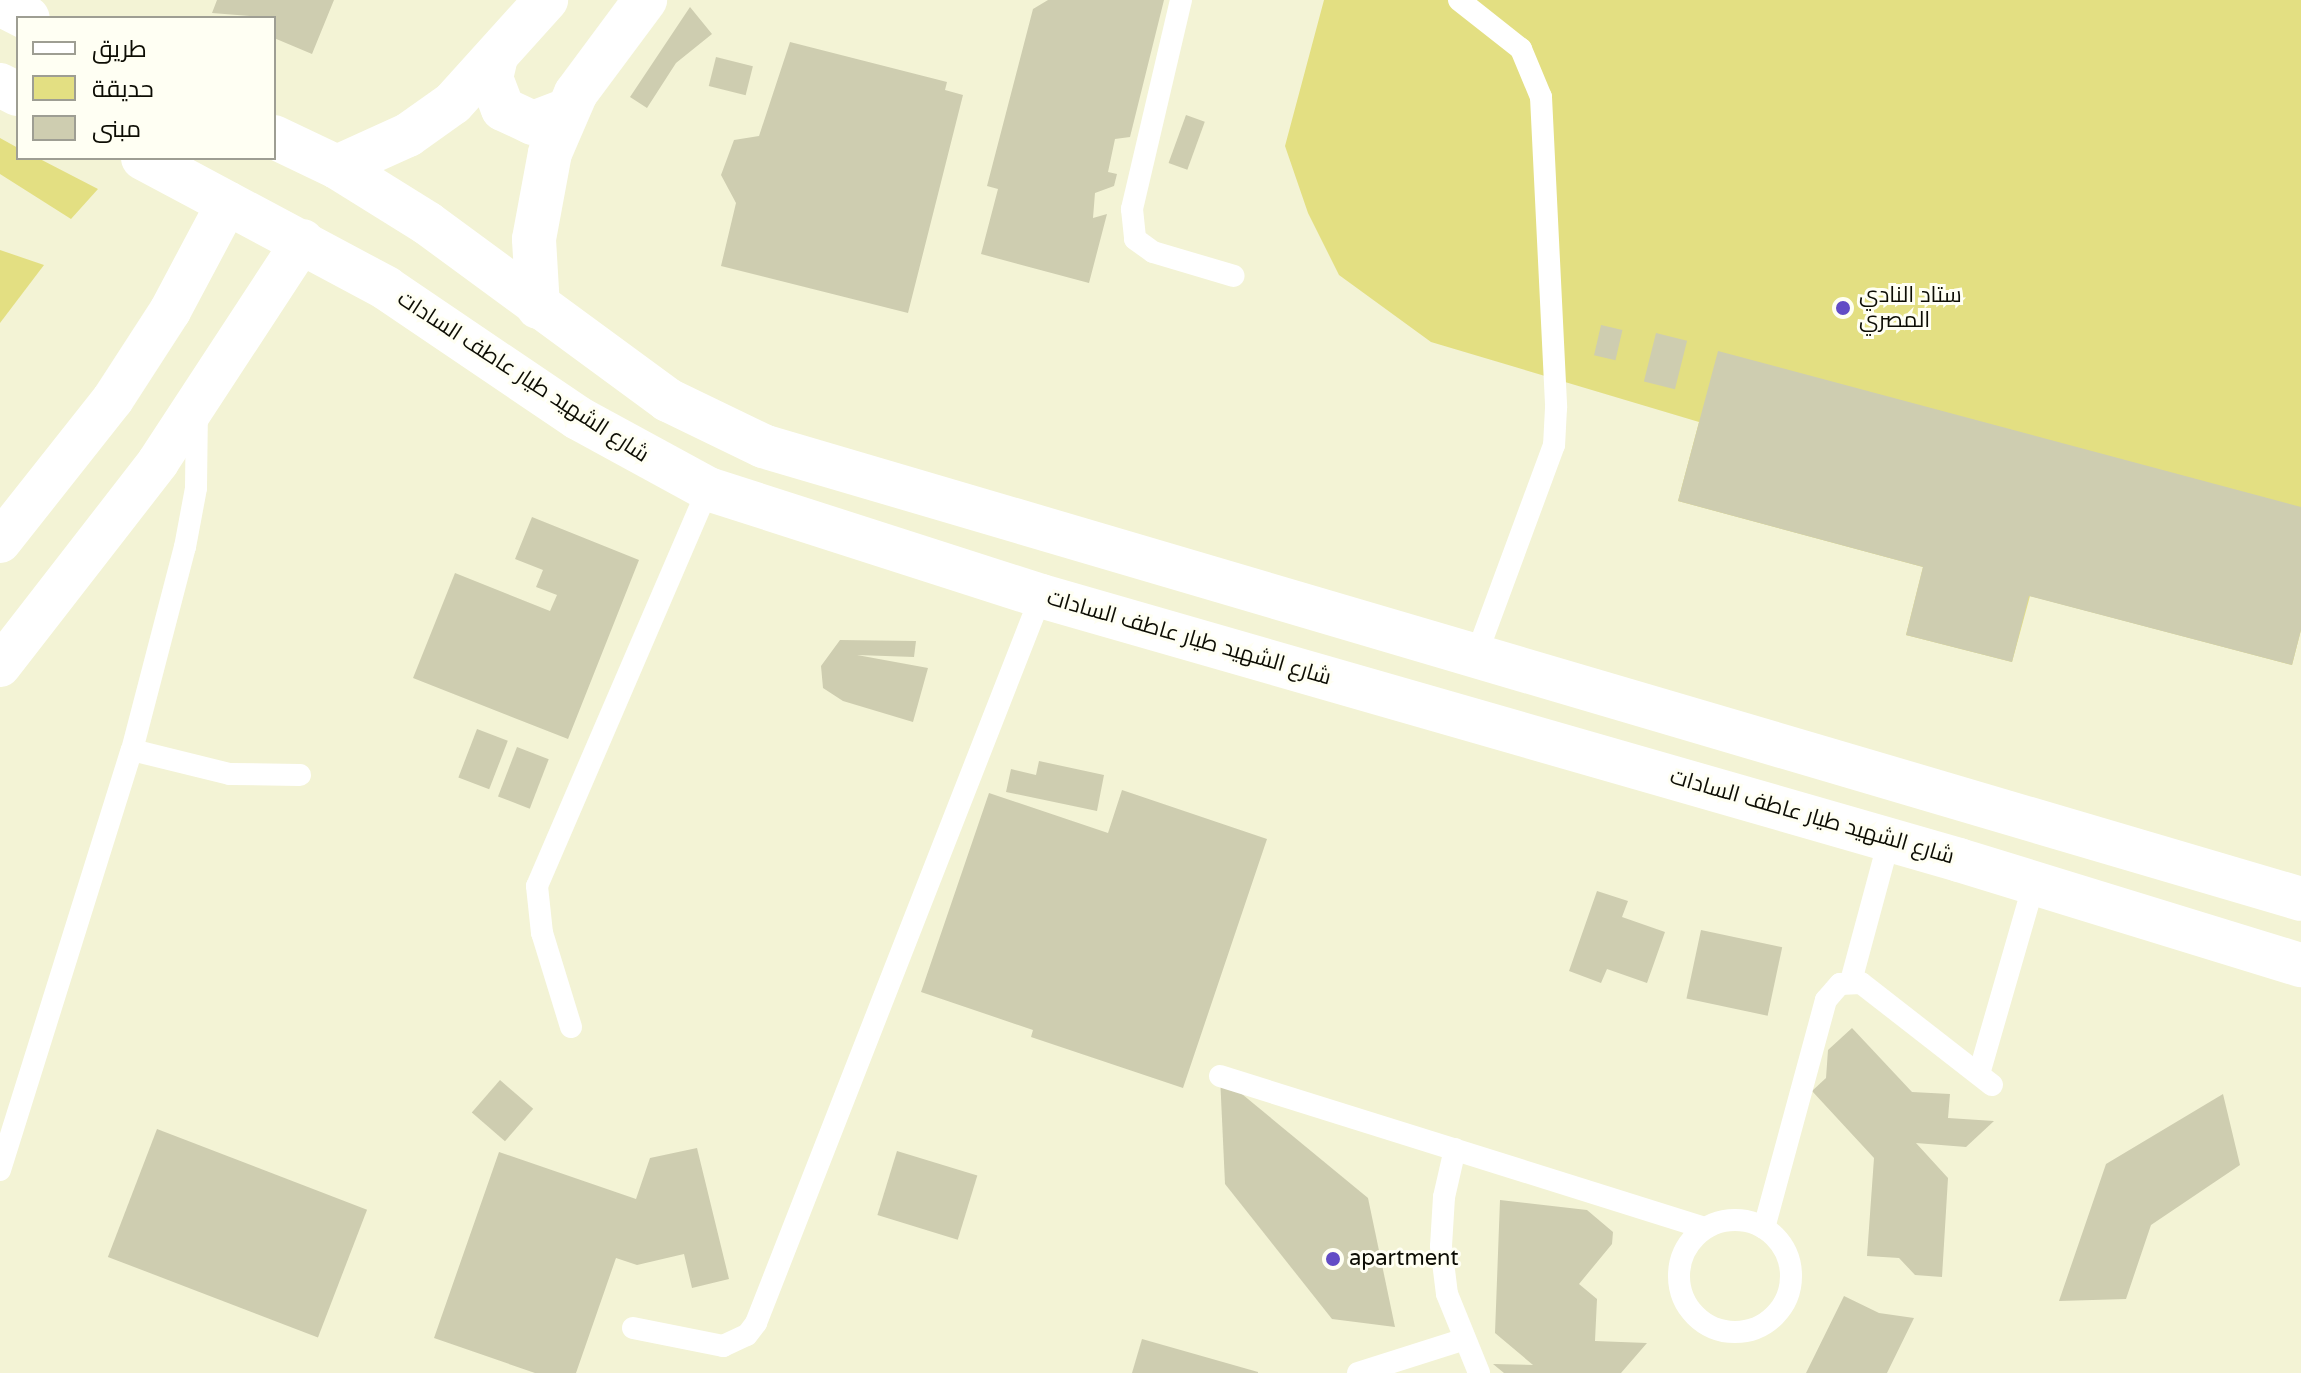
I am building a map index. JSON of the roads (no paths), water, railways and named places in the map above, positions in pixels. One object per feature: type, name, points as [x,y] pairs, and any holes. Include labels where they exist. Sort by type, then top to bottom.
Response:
[{"type":"street","points":[[337,167],[427,122],[495,61],[546,0]]},
{"type":"street","points":[[538,307],[537,210],[564,111],[645,0]]},
{"type":"street","points":[[0,4],[24,16]]},
{"type":"street","points":[[495,61],[494,94],[517,119],[550,120],[564,111]]},
{"type":"street","points":[[276,138],[337,167],[427,223],[668,400],[763,446],[1976,800],[2301,899]]},
{"type":"street","name":"شارع الشهيد طيار عاطف السادات","points":[[147,160],[303,240],[386,288],[589,425],[708,489],[1041,596],[1959,860],[2301,965]]},
{"type":"street","points":[[0,542],[113,399],[170,311],[228,202]]},
{"type":"street","points":[[0,666],[85,561],[197,405],[303,240]]},
{"type":"street","points":[[1959,860],[1976,800]]},
{"type":"lane","points":[[1181,0],[1132,209],[1135,239],[1153,252],[1234,276]]},
{"type":"lane","points":[[1459,0],[1516,43],[1541,97],[1556,408],[1554,445],[1476,656]]},
{"type":"lane","points":[[0,1170],[132,750],[192,518],[197,405]]},
{"type":"lane","points":[[571,1027],[542,933],[537,886],[708,489]]},
{"type":"lane","points":[[633,1328],[723,1346],[747,1335],[756,1323],[1041,596]]},
{"type":"lane","points":[[132,750],[230,774],[300,775]]},
{"type":"lane","points":[[1851,981],[1889,840]]},
{"type":"lane","points":[[1764,1228],[1826,1000],[1840,984],[1851,981],[1861,983],[1986,1079],[2034,883]]},
{"type":"lane","points":[[1220,1076],[1705,1228]]},
{"type":"lane","points":[[1455,1149],[1444,1197],[1441,1246],[1447,1294],[1462,1340],[1479,1373]]},
{"type":"lane","points":[[1734,1219],[1764,1228],[1776,1237],[1791,1266],[1787,1298],[1766,1323],[1736,1333],[1704,1324],[1692,1313],[1679,1284],[1684,1252],[1705,1228],[1734,1219]]},
{"type":"lane","points":[[1358,1373],[1462,1340]]},
{"type":"place","name":"ستاد النادي المصري","points":[[1843,308]]},
{"type":"place","name":"apartment","points":[[1333,1259]]}]
